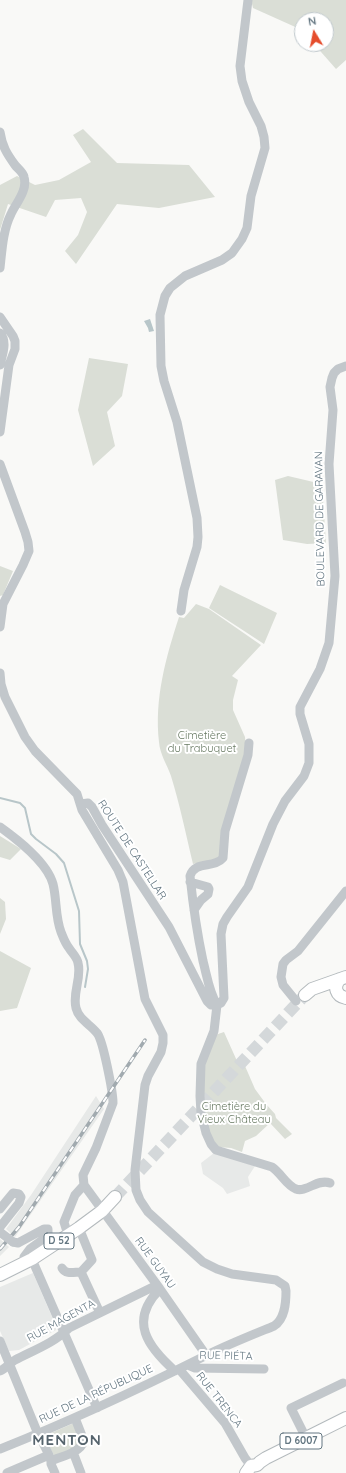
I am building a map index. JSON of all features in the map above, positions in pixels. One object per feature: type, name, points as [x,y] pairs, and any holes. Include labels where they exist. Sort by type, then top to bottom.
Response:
[{"type":"main road","points":[[300,998],[312,989],[324,985],[344,987]]},
{"type":"main road","name":"D 52","points":[[1,1274],[29,1256],[79,1228],[102,1211],[115,1197]]},
{"type":"main road","name":"D 6007","points":[[254,1471],[260,1462],[266,1458],[346,1418]]},
{"type":"street","points":[[181,611],[184,590],[198,537],[197,518],[176,422],[161,366],[160,315],[162,304],[170,288],[185,276],[222,260],[232,253],[242,239],[246,228],[251,196],[265,148],[261,126],[249,102],[242,81],[240,66],[248,0]]},
{"type":"street","points":[[0,132],[5,151],[22,173],[25,184],[22,194],[10,215],[4,236],[0,268]]},
{"type":"street","points":[[0,317],[15,341],[15,349],[3,388],[0,432]]},
{"type":"street","points":[[0,334],[3,336],[5,343],[0,365]]},
{"type":"street","name":"BOULEVARD DE GARAVAN","points":[[217,1005],[221,1003],[224,998],[221,934],[223,924],[248,887],[273,824],[285,801],[304,776],[309,763],[309,744],[300,714],[300,707],[320,669],[329,643],[334,576],[329,464],[333,410],[330,387],[334,373],[338,369],[346,366]]},
{"type":"street","points":[[0,464],[25,532],[29,551],[4,604],[0,627]]},
{"type":"street","name":"ROUTE DE CASTELLAR","points":[[0,673],[1,684],[5,697],[25,736],[45,762],[72,789],[82,804],[88,803],[92,808],[169,927],[207,1001],[211,1005],[217,1005]]},
{"type":"street","points":[[249,743],[248,755],[225,831],[223,858],[218,862],[196,867],[191,872],[190,882],[192,904],[197,933],[211,992],[217,1005],[214,1031],[201,1064],[201,1113],[206,1133],[211,1144],[216,1150],[272,1167],[296,1189],[301,1190],[324,1182],[330,1183]]},
{"type":"street","name":"RUE DE LA RÉPUBLIQUE","points":[[0,1449],[39,1434],[97,1408],[206,1355],[279,1322],[282,1318],[286,1297],[285,1286],[276,1280],[232,1274],[203,1262],[148,1212],[137,1194],[135,1163],[145,1085],[148,1076],[161,1052],[163,1036],[145,1000],[123,882],[118,870],[82,810],[82,804]]},
{"type":"street","points":[[0,827],[39,861],[50,877],[61,932],[67,945],[76,957],[80,971],[75,1007],[82,1020],[97,1033],[100,1038],[113,1096],[113,1103],[96,1148],[83,1175],[84,1185],[80,1188],[76,1195],[64,1222],[68,1235]]},
{"type":"street","points":[[190,882],[208,887],[209,889],[208,894],[201,900],[194,910]]},
{"type":"street","points":[[300,998],[283,985],[281,977],[283,964],[298,951],[346,891]]},
{"type":"street","name":"RUE GUYAU","points":[[84,1185],[206,1355]]},
{"type":"street","points":[[0,1209],[13,1193],[20,1194],[21,1197],[19,1203],[0,1227]]},
{"type":"street","points":[[62,1268],[68,1273],[81,1272],[92,1260],[79,1228]]},
{"type":"street","points":[[0,1231],[13,1242],[18,1243],[44,1229],[48,1229],[48,1236],[30,1249],[29,1256],[65,1333],[97,1408]]},
{"type":"street","points":[[81,1272],[100,1313]]},
{"type":"street","name":"RUE MAGENTA","points":[[0,1371],[13,1361],[59,1338],[69,1328],[158,1287]]},
{"type":"street","name":"RUE TRENCA","points":[[158,1287],[156,1294],[147,1308],[143,1322],[144,1331],[149,1342],[159,1356],[177,1370],[225,1423],[254,1471]]},
{"type":"street","points":[[0,1341],[55,1473]]},
{"type":"street","name":"RUE PIÉTA","points":[[188,1365],[195,1368],[264,1369]]},
{"type":"street","points":[[306,1438],[291,1408],[345,1384]]},
{"type":"street","points":[[7,1473],[78,1450],[84,1441],[75,1418]]},
{"type":"street","points":[[73,1452],[81,1473]]},
{"type":"shaded area","points":[[150,319],[154,331],[149,332],[144,321]]},
{"type":"shaded area","points":[[96,1096],[104,1109],[15,1237],[6,1229],[31,1195]]},
{"type":"shaded area","points":[[214,1153],[255,1166],[248,1177],[250,1186],[227,1194],[223,1188],[203,1174],[201,1163]]},
{"type":"shaded area","points":[[0,1239],[9,1247],[0,1256]]},
{"type":"shaded area","points":[[33,1273],[56,1326],[56,1330],[19,1350],[9,1351],[0,1331],[0,1287]]},
{"type":"green space","points":[[251,0],[346,0],[346,60],[336,69],[321,52],[334,52],[334,12],[294,12],[294,26],[253,8]]},
{"type":"green space","points":[[83,129],[117,163],[189,165],[215,197],[159,208],[117,204],[76,264],[65,251],[78,235],[87,212],[81,198],[55,200],[46,217],[8,204],[0,230],[0,185],[17,176],[35,185],[59,180],[91,162],[73,135]]},
{"type":"green space","points":[[89,358],[128,364],[122,396],[107,412],[115,446],[93,466],[78,410]]},
{"type":"green space","points":[[288,476],[322,484],[326,543],[307,544],[283,540],[275,480]]},
{"type":"green space","points":[[0,566],[13,571],[3,595],[0,596]]},
{"type":"green space","points":[[220,585],[277,613],[264,644],[209,608]]},
{"type":"green space","name":"Cimetière du Trabuquet","points":[[196,604],[209,609],[261,645],[232,676],[238,680],[233,700],[233,710],[245,737],[246,752],[221,858],[193,864],[174,787],[161,751],[159,742],[158,710],[162,678],[179,617],[184,618]]},
{"type":"green space","points":[[0,836],[21,849],[10,860],[0,857]]},
{"type":"green space","points":[[0,898],[5,902],[6,919],[0,934]]},
{"type":"green space","points":[[0,951],[31,968],[17,1008],[0,1011]]},
{"type":"green space","name":"Cimetière du Vieux Château","points":[[224,1032],[237,1061],[245,1066],[255,1089],[275,1114],[276,1118],[292,1134],[285,1139],[270,1123],[256,1136],[245,1141],[242,1152],[231,1148],[218,1147],[211,1139],[204,1112],[203,1064],[215,1035]]},
{"type":"green space","points":[[74,1423],[82,1445],[55,1457],[44,1436]]},
{"type":"waterway","points":[[0,798],[20,803],[25,808],[31,834],[56,854],[64,863],[79,911],[80,944],[87,961],[88,969],[85,987]]},
{"type":"tunnel","points":[[115,1197],[305,995]]},
{"type":"railway","points":[[0,1249],[19,1227],[145,1040]]},
{"type":"district","name":"MENTON","points":[[67,1440]]}]
